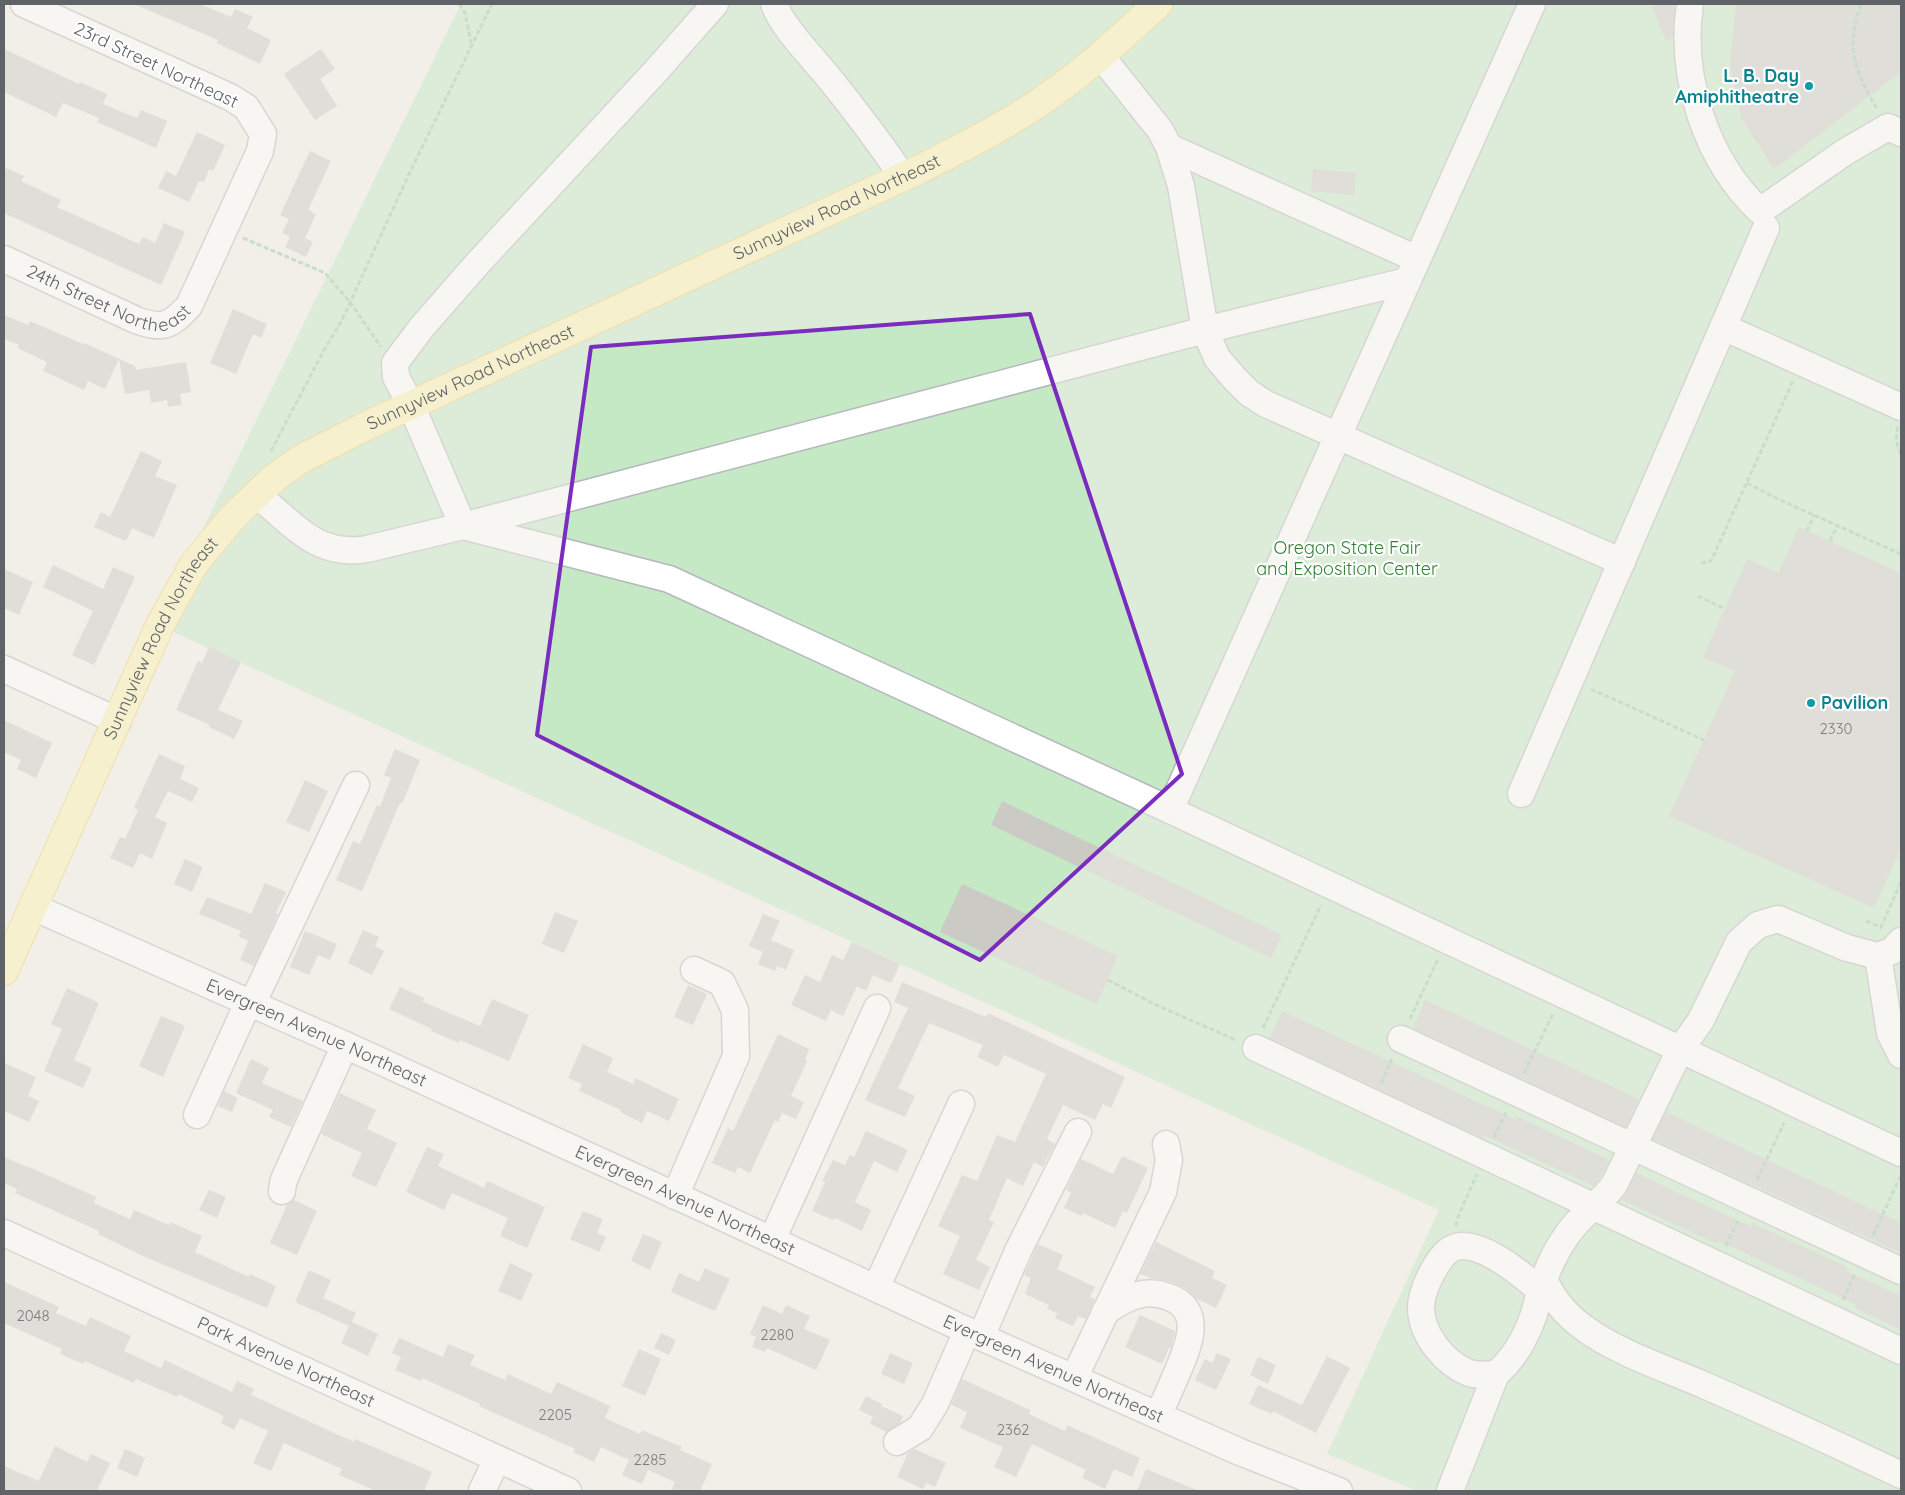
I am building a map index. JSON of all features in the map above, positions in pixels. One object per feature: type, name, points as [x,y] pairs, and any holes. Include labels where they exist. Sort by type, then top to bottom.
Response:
[{"type":"main road","name":"Sunnyview Road Northeast","points":[[4,970],[160,625],[194,564],[214,538],[256,494],[301,459],[411,405],[903,177],[974,142],[1042,101],[1101,56],[1158,4]]},
{"type":"street","name":"23rd Street Northeast","points":[[24,4],[230,97],[246,107],[263,134],[260,151],[224,230]]},
{"type":"street","points":[[462,526],[411,405],[396,377],[395,363],[422,327],[478,263],[655,72],[715,4]]},
{"type":"street","points":[[774,4],[789,29],[857,112],[903,177]]},
{"type":"street","points":[[1170,810],[1532,4]]},
{"type":"street","points":[[1690,4],[1688,17],[1694,95],[1702,120],[1726,171],[1744,196],[1760,211],[1845,152],[1894,130]]},
{"type":"street","points":[[1101,56],[1160,130],[1169,147],[1181,186],[1205,330],[1217,358],[1249,393],[1266,404],[1338,437],[1622,562]]},
{"type":"street","points":[[1169,147],[1412,270]]},
{"type":"street","points":[[1521,794],[1766,228]]},
{"type":"street","name":"24th Street Northeast","points":[[4,259],[136,320],[152,326],[165,325],[176,319],[189,306],[224,230]]},
{"type":"street","points":[[256,494],[306,536],[320,545],[352,552],[368,549],[462,526],[1205,330],[1412,270]]},
{"type":"street","points":[[1723,327],[1802,362],[1900,415]]},
{"type":"street","points":[[462,526],[669,578],[1170,810],[1901,1153]]},
{"type":"street","points":[[4,669],[118,721]]},
{"type":"street","points":[[197,1115],[356,785]]},
{"type":"street","name":"Evergreen Avenue Northeast","points":[[32,907],[345,1046],[974,1334],[1240,1452],[1339,1491]]},
{"type":"street","points":[[1450,1491],[1496,1374],[1508,1363],[1521,1344],[1533,1317],[1542,1285],[1567,1235],[1583,1215],[1606,1197],[1614,1185],[1680,1050],[1700,1020],[1739,942],[1758,925],[1778,919],[1848,948],[1878,956],[1892,951],[1901,941]]},
{"type":"street","points":[[1878,956],[1890,1033],[1901,1055]]},
{"type":"street","points":[[675,1196],[736,1056],[735,1010],[722,983],[694,970]]},
{"type":"street","points":[[772,1240],[877,1008]]},
{"type":"street","points":[[1401,1039],[1901,1271]]},
{"type":"street","points":[[282,1190],[286,1175],[345,1046]]},
{"type":"street","points":[[1256,1048],[1901,1350]]},
{"type":"street","points":[[876,1288],[961,1104]]},
{"type":"street","points":[[897,1442],[920,1428],[935,1404],[1018,1251],[1078,1132]]},
{"type":"street","points":[[1074,1378],[1163,1192],[1169,1160],[1166,1144]]},
{"type":"street","name":"Park Avenue Northeast","points":[[4,1232],[568,1491]]},
{"type":"street","points":[[1496,1374],[1471,1373],[1456,1366],[1439,1351],[1425,1328],[1421,1308],[1424,1291],[1429,1276],[1439,1260],[1450,1249],[1462,1246],[1483,1251],[1521,1275],[1542,1285],[1569,1317],[1602,1339],[1627,1352],[1793,1424],[1901,1475]]},
{"type":"street","points":[[1105,1312],[1125,1300],[1149,1292],[1178,1300],[1187,1311],[1192,1328],[1189,1346],[1158,1415]]},
{"type":"street","points":[[482,1491],[497,1459]]},
{"type":"path","points":[[459,4],[465,13],[472,44]]},
{"type":"path","points":[[268,457],[350,302],[492,4]]},
{"type":"path","points":[[1861,4],[1852,45],[1856,66],[1866,88],[1894,130]]},
{"type":"path","points":[[224,230],[325,273],[350,302],[384,351],[397,359]]},
{"type":"path","points":[[1701,563],[1711,561],[1802,362]]},
{"type":"path","points":[[1900,415],[1896,435],[1897,446],[1901,455]]},
{"type":"path","points":[[1747,483],[1814,516],[1901,554]]},
{"type":"path","points":[[1807,531],[1814,516]]},
{"type":"path","points":[[1830,541],[1837,526]]},
{"type":"path","points":[[1698,596],[1725,609]]},
{"type":"path","points":[[1591,689],[1704,740]]},
{"type":"path","points":[[1866,921],[1881,927],[1901,882]]},
{"type":"path","points":[[1108,980],[1158,1006],[1256,1048],[1260,1033],[1325,898]]},
{"type":"path","points":[[1450,1249],[1458,1217],[1553,1013]]},
{"type":"highlighted area","points":[[1030,314],[1182,774],[980,960],[537,735],[591,347]]},
{"type":"green space","name":"Oregon State Fair and Exposition Center","points":[[461,4],[1901,4],[1901,1491],[1418,1491],[1327,1454],[1439,1210],[156,624]]},
{"type":"building","points":[[134,4],[200,4],[231,17],[235,9],[253,17],[247,28],[271,40],[260,64],[217,43],[218,40]]},
{"type":"building","points":[[1661,4],[1675,4],[1673,38],[1666,41],[1652,7]]},
{"type":"building","name":"L. B. Day Amiphitheatre","points":[[1736,4],[1901,4],[1901,72],[1774,169],[1741,117],[1730,66]]},
{"type":"building","points":[[4,49],[79,84],[79,82],[107,94],[103,104],[137,118],[141,110],[167,121],[156,148],[97,122],[99,118],[63,103],[56,117],[4,92]]},
{"type":"building","points":[[321,49],[335,69],[320,79],[337,106],[315,120],[284,74]]},
{"type":"building","points":[[197,132],[225,145],[213,171],[209,169],[204,182],[199,181],[189,202],[158,188],[166,171],[176,176]]},
{"type":"building","points":[[310,151],[331,161],[308,210],[316,214],[305,238],[313,242],[306,257],[285,247],[290,237],[282,233],[289,219],[280,215]]},
{"type":"building","points":[[4,167],[24,176],[21,181],[61,200],[57,207],[139,244],[143,237],[155,243],[164,223],[185,232],[161,285],[4,213]]},
{"type":"building","points":[[1313,169],[1356,173],[1354,195],[1311,191]]},
{"type":"building","points":[[233,309],[267,324],[261,338],[253,334],[236,374],[210,363]]},
{"type":"building","points":[[4,315],[28,325],[30,321],[84,343],[135,366],[136,370],[186,362],[191,392],[180,394],[182,405],[168,407],[167,400],[151,403],[149,390],[125,394],[119,359],[105,389],[88,381],[84,390],[43,371],[47,362],[17,348],[19,345],[4,339]]},
{"type":"building","points":[[141,451],[162,461],[155,476],[177,485],[154,538],[132,528],[126,541],[94,527],[101,512],[110,517]]},
{"type":"building","name":"Pavilion","points":[[1799,527],[1901,573],[1901,848],[1874,908],[1669,816],[1735,671],[1703,657],[1747,559],[1778,573]]},
{"type":"building","points":[[53,565],[103,589],[113,567],[135,577],[94,665],[72,655],[93,611],[43,587]]},
{"type":"building","points":[[4,569],[33,582],[19,615],[4,608]]},
{"type":"building","points":[[209,647],[241,662],[218,710],[243,721],[234,739],[209,727],[210,725],[176,710],[198,661],[202,663]]},
{"type":"building","points":[[4,720],[52,743],[36,778],[17,769],[21,760],[4,752]]},
{"type":"building","points":[[395,749],[420,760],[362,891],[336,880],[353,841],[360,844],[377,805],[380,807],[391,778],[384,775]]},
{"type":"building","points":[[159,754],[185,766],[180,779],[199,788],[192,802],[168,791],[155,817],[167,823],[152,859],[140,853],[133,868],[110,858],[120,837],[125,839],[138,810],[134,808]]},
{"type":"building","points":[[305,780],[328,791],[309,832],[286,822]]},
{"type":"building","points":[[1002,801],[1282,935],[1271,958],[991,825]]},
{"type":"building","points":[[185,859],[203,867],[192,892],[174,884]]},
{"type":"building","points":[[265,883],[286,892],[254,966],[240,960],[248,941],[238,936],[241,931],[199,914],[207,897],[251,914]]},
{"type":"building","points":[[962,884],[1118,956],[1097,1004],[940,932]]},
{"type":"building","points":[[555,912],[578,921],[564,953],[542,944]]},
{"type":"building","points":[[763,914],[780,921],[771,940],[794,950],[786,970],[777,966],[775,971],[758,964],[763,952],[749,946]]},
{"type":"building","points":[[363,930],[379,937],[375,946],[384,951],[372,975],[348,963]]},
{"type":"building","points":[[305,931],[337,944],[330,960],[318,955],[309,975],[290,967]]},
{"type":"building","points":[[852,942],[900,964],[891,983],[873,975],[866,991],[857,986],[843,1016],[831,1010],[826,1021],[791,1005],[805,975],[820,982],[832,955],[843,960]]},
{"type":"building","points":[[902,982],[986,1017],[988,1013],[1125,1077],[1111,1108],[1103,1104],[1095,1120],[1063,1105],[1047,1139],[1055,1144],[1043,1167],[1034,1162],[1023,1186],[1007,1178],[989,1220],[994,1222],[976,1260],[990,1267],[979,1290],[943,1274],[960,1236],[938,1226],[962,1175],[977,1181],[997,1135],[1015,1142],[1046,1074],[1004,1055],[998,1067],[977,1057],[983,1045],[929,1023],[898,1088],[915,1096],[905,1117],[865,1100],[908,1008],[894,1002]]},
{"type":"building","points":[[688,985],[707,994],[693,1025],[674,1017]]},
{"type":"building","points":[[400,987],[424,998],[423,1002],[480,1026],[492,999],[529,1015],[509,1061],[460,1040],[459,1043],[431,1031],[432,1029],[389,1009]]},
{"type":"building","points":[[67,988],[99,1003],[74,1060],[92,1068],[83,1088],[44,1071],[62,1029],[51,1024]]},
{"type":"building","points":[[1425,1000],[1639,1099],[1626,1127],[1413,1028]]},
{"type":"building","points":[[1282,1011],[1514,1119],[1516,1116],[1609,1160],[1601,1177],[1593,1186],[1484,1135],[1483,1138],[1270,1038]]},
{"type":"building","points":[[161,1016],[185,1026],[163,1077],[139,1066]]},
{"type":"building","points":[[778,1034],[809,1049],[805,1060],[807,1061],[791,1096],[804,1102],[796,1119],[782,1113],[778,1122],[775,1120],[750,1173],[738,1167],[735,1173],[712,1163],[728,1128],[733,1131]]},
{"type":"building","points":[[583,1044],[613,1058],[607,1072],[633,1084],[635,1078],[679,1099],[669,1121],[647,1111],[642,1123],[620,1112],[621,1110],[579,1091],[582,1084],[568,1078]]},
{"type":"building","points":[[251,1059],[269,1068],[262,1083],[303,1101],[291,1127],[269,1117],[273,1110],[236,1093]]},
{"type":"building","points":[[4,1063],[36,1077],[28,1096],[39,1101],[29,1122],[4,1111]]},
{"type":"building","points":[[224,1091],[238,1098],[232,1112],[218,1106]]},
{"type":"building","points":[[340,1093],[376,1110],[367,1129],[397,1143],[376,1187],[351,1176],[362,1153],[321,1134]]},
{"type":"building","points":[[1666,1112],[1901,1223],[1901,1253],[1653,1139]]},
{"type":"building","points":[[866,1131],[908,1150],[897,1172],[874,1161],[855,1202],[871,1210],[862,1231],[835,1218],[833,1220],[812,1211],[825,1182],[822,1181],[833,1160],[845,1165],[850,1155],[854,1157]]},
{"type":"building","points":[[427,1147],[444,1154],[438,1166],[484,1188],[487,1181],[545,1207],[527,1248],[500,1236],[508,1218],[452,1193],[444,1210],[406,1192]]},
{"type":"building","points":[[1122,1156],[1148,1168],[1127,1213],[1123,1211],[1115,1228],[1083,1213],[1082,1216],[1064,1208],[1071,1193],[1066,1190],[1081,1159],[1113,1174]]},
{"type":"building","points":[[4,1157],[96,1197],[94,1203],[130,1219],[134,1210],[169,1225],[170,1222],[202,1236],[195,1252],[249,1277],[250,1274],[276,1286],[267,1308],[143,1256],[98,1234],[99,1231],[15,1193],[17,1189],[4,1183]]},
{"type":"building","points":[[1636,1173],[1750,1226],[1752,1223],[1847,1267],[1846,1271],[1901,1296],[1901,1330],[1855,1308],[1857,1305],[1719,1241],[1717,1244],[1622,1200]]},
{"type":"building","points":[[209,1190],[226,1197],[217,1218],[199,1210]]},
{"type":"building","points":[[294,1200],[317,1211],[297,1255],[270,1243],[287,1205]]},
{"type":"building","points":[[583,1211],[603,1219],[597,1233],[606,1237],[599,1252],[570,1239]]},
{"type":"building","points":[[643,1234],[662,1242],[650,1270],[631,1261]]},
{"type":"building","points":[[1156,1242],[1215,1271],[1212,1278],[1227,1285],[1216,1308],[1197,1299],[1185,1288],[1172,1282],[1140,1274]]},
{"type":"building","points":[[1038,1244],[1063,1255],[1057,1269],[1095,1287],[1090,1297],[1095,1299],[1086,1319],[1078,1316],[1073,1326],[1055,1318],[1057,1313],[1047,1309],[1049,1305],[1025,1294],[1031,1278],[1024,1275]]},
{"type":"building","points":[[510,1263],[533,1274],[521,1301],[498,1291]]},
{"type":"building","points":[[705,1268],[730,1279],[715,1311],[671,1292],[679,1273],[699,1282]]},
{"type":"building","points":[[309,1270],[331,1280],[323,1298],[356,1313],[352,1322],[378,1334],[368,1356],[341,1343],[349,1326],[295,1302]]},
{"type":"building","points":[[4,1282],[59,1307],[56,1313],[86,1326],[90,1317],[131,1336],[124,1351],[161,1368],[165,1360],[232,1392],[237,1381],[254,1389],[251,1395],[354,1442],[355,1439],[432,1472],[424,1491],[376,1491],[339,1475],[342,1469],[284,1443],[271,1471],[253,1463],[268,1431],[240,1418],[234,1430],[221,1423],[224,1416],[178,1394],[177,1397],[136,1379],[134,1383],[85,1361],[84,1364],[60,1354],[62,1349],[4,1323]]},
{"type":"building","points":[[763,1305],[782,1314],[786,1305],[810,1316],[804,1329],[830,1340],[816,1370],[767,1348],[765,1352],[752,1347],[756,1337],[750,1334]]},
{"type":"building","points":[[1140,1315],[1175,1331],[1171,1348],[1169,1348],[1162,1364],[1125,1347]]},
{"type":"building","points":[[661,1333],[676,1340],[669,1355],[654,1348]]},
{"type":"building","points":[[399,1338],[443,1357],[448,1344],[475,1355],[470,1365],[505,1380],[508,1374],[551,1394],[557,1382],[610,1406],[605,1418],[640,1434],[642,1430],[682,1447],[680,1450],[712,1464],[700,1491],[671,1491],[675,1482],[648,1470],[642,1484],[622,1475],[629,1460],[601,1447],[594,1462],[573,1452],[575,1449],[479,1406],[480,1404],[422,1378],[421,1381],[395,1370],[401,1357],[392,1353]]},
{"type":"building","points":[[639,1349],[661,1359],[645,1396],[622,1386]]},
{"type":"building","points":[[890,1353],[913,1363],[904,1384],[881,1374]]},
{"type":"building","points":[[1217,1353],[1231,1359],[1216,1390],[1195,1380],[1205,1359],[1212,1363]]},
{"type":"building","points":[[1327,1356],[1350,1368],[1316,1433],[1273,1411],[1272,1414],[1249,1404],[1258,1385],[1302,1405]]},
{"type":"building","points":[[1258,1357],[1276,1365],[1268,1384],[1250,1375]]},
{"type":"building","points":[[962,1379],[1030,1410],[1029,1414],[1065,1431],[1067,1425],[1140,1458],[1132,1477],[1114,1469],[1105,1489],[1082,1478],[1086,1470],[1032,1444],[1016,1477],[994,1467],[1003,1447],[960,1428],[967,1412],[951,1405]]},
{"type":"building","points":[[866,1396],[882,1404],[881,1406],[903,1416],[900,1423],[887,1432],[870,1424],[873,1417],[859,1410]]},
{"type":"building","points":[[55,1446],[87,1462],[91,1454],[110,1463],[97,1491],[4,1491],[4,1466],[39,1481]]},
{"type":"building","points":[[125,1449],[145,1458],[137,1477],[117,1468]]},
{"type":"building","points":[[915,1449],[946,1463],[935,1487],[926,1483],[923,1489],[897,1477],[908,1453]]},
{"type":"building","points":[[1146,1469],[1199,1491],[1137,1491]]},
{"type":"place","name":"L. B. Day Amiphitheatre","points":[[1809,86]]},
{"type":"place","name":"Pavilion","points":[[1811,703]]}]
